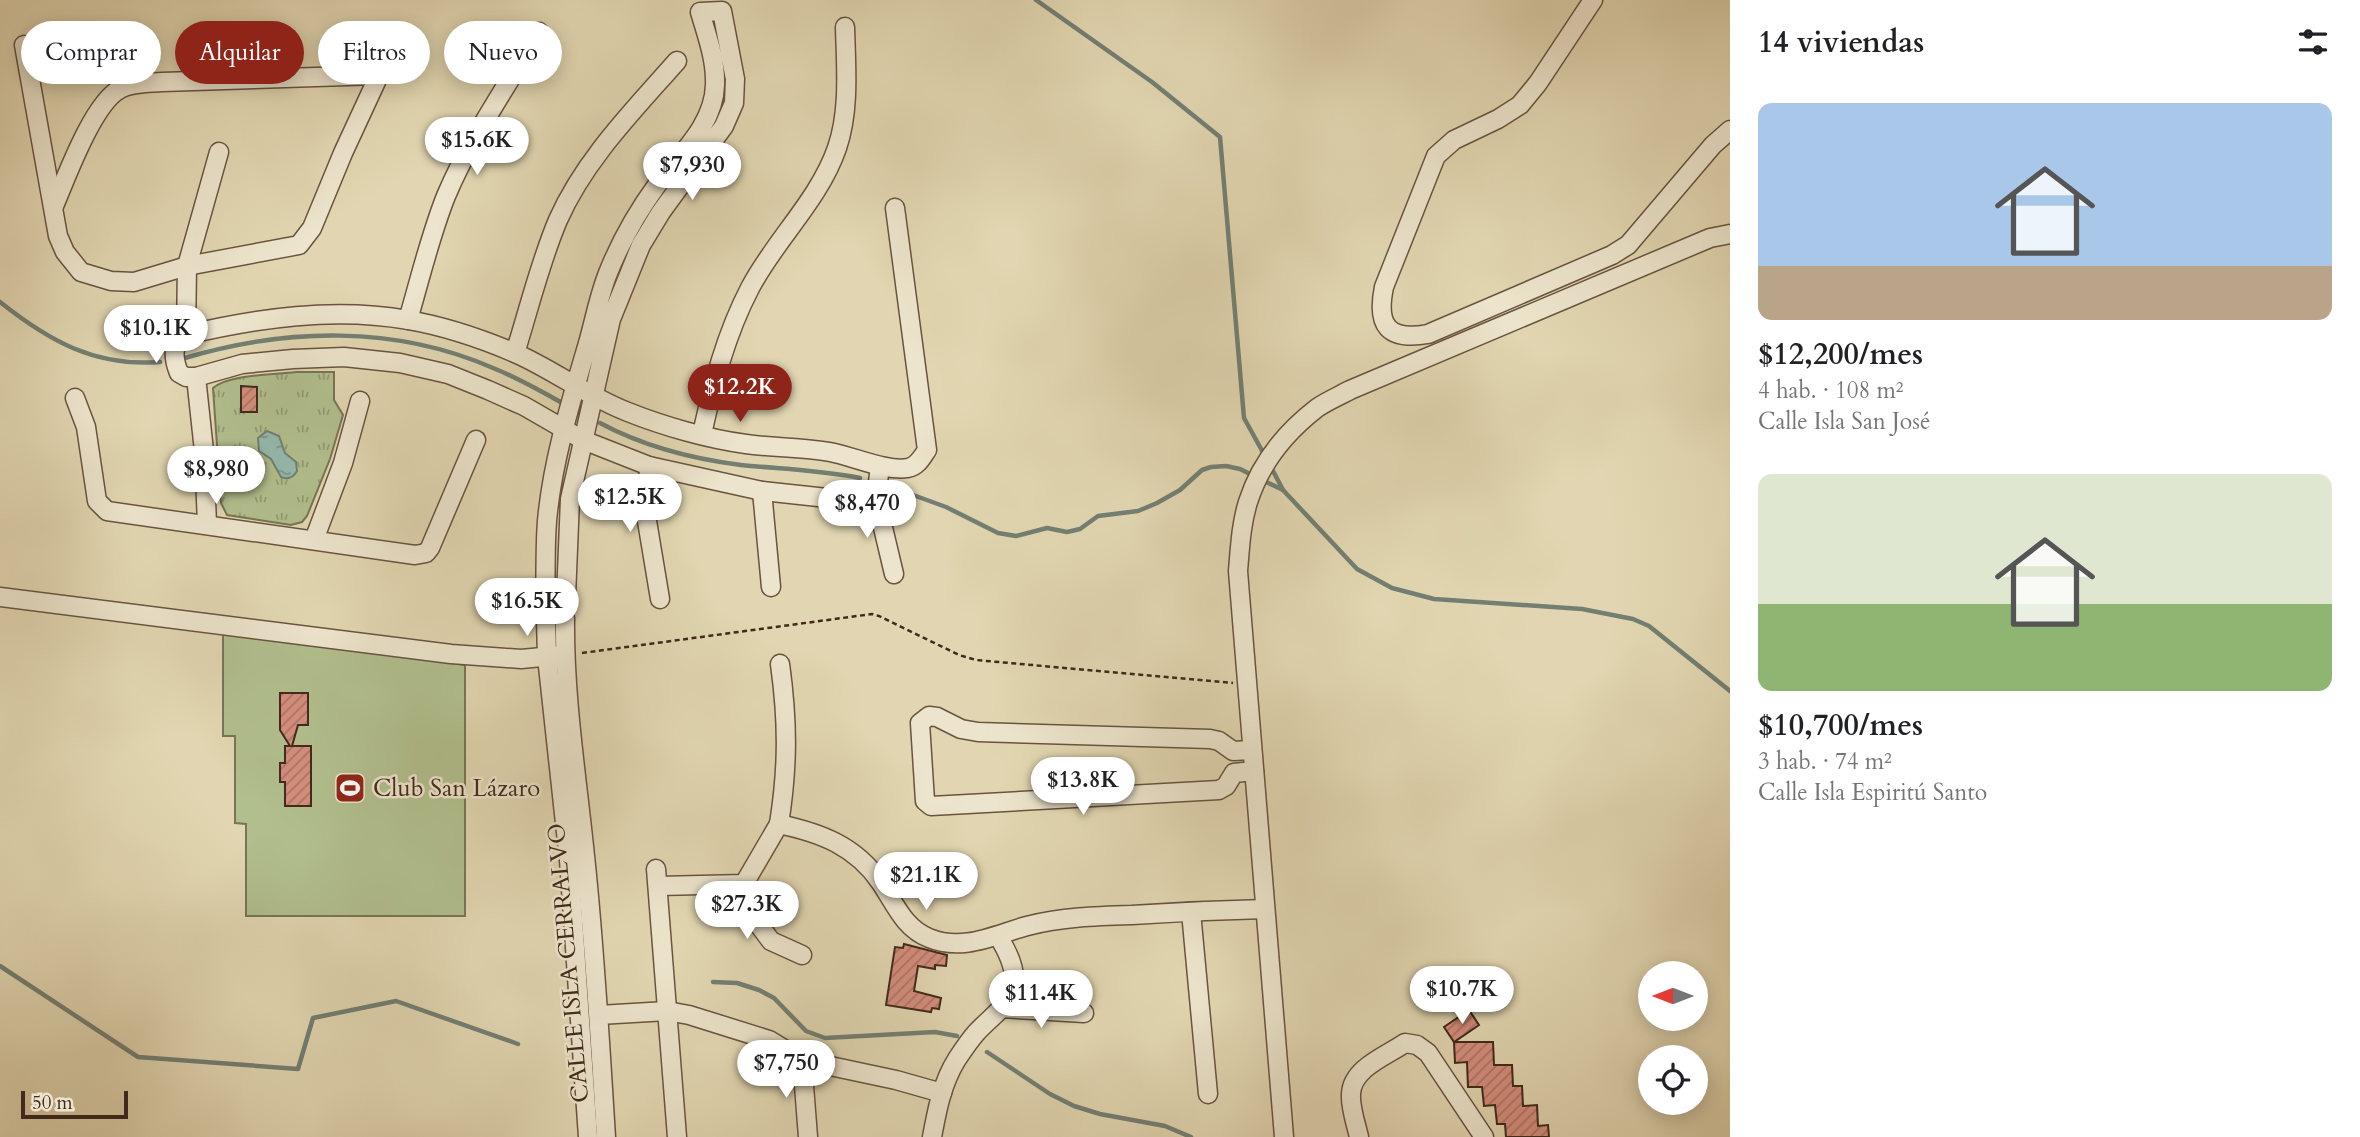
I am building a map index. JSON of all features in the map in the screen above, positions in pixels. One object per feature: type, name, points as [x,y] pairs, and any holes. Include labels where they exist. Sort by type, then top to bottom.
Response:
[{"type":"street","points":[[1591,1],[1538,83],[1520,105],[1454,140],[1436,156],[1384,287],[1380,305],[1381,318],[1387,327],[1394,333],[1409,337],[1428,334],[1612,255],[1628,245],[1713,145],[1730,130]]},
{"type":"street","points":[[722,11],[735,79],[734,103],[724,126],[661,212],[641,245],[611,319],[593,396],[575,474],[568,520],[566,597],[570,608],[565,618],[552,622],[546,619],[540,608],[545,596],[547,522],[575,386],[608,272],[656,186],[700,131],[713,103],[715,84],[712,54],[700,12],[722,11]]},
{"type":"street","points":[[702,434],[724,348],[750,288],[818,186],[836,148],[844,115],[845,27]]},
{"type":"street","points":[[515,353],[558,220],[574,190],[604,146],[677,61]]},
{"type":"street","points":[[54,207],[96,115],[111,95],[121,88],[162,82],[318,77]]},
{"type":"street","points":[[31,84],[58,236],[65,252],[81,272],[111,281],[134,282],[187,266],[299,246],[312,228],[374,84]]},
{"type":"street","points":[[408,320],[446,196],[508,84]]},
{"type":"street","points":[[186,335],[187,266],[219,152]]},
{"type":"street","points":[[877,498],[864,502],[762,491],[649,466],[583,440],[488,390],[449,374],[400,363],[344,357],[293,359],[242,364],[196,377],[186,377],[179,373],[175,345],[186,335],[261,320],[298,316],[335,315],[408,320],[455,332],[515,353],[593,396],[637,416],[743,444],[811,449],[880,466],[908,468],[919,462],[927,450],[895,208]]},
{"type":"street","points":[[1284,1137],[1238,571],[1248,502],[1265,464],[1284,438],[1319,407],[1350,390],[1710,238],[1730,234]]},
{"type":"street","points":[[196,377],[204,451],[207,524]]},
{"type":"street","points":[[75,398],[86,427],[97,501],[100,507],[107,511],[421,555],[430,548],[438,533],[476,440]]},
{"type":"street","points":[[314,540],[344,463],[360,401]]},
{"type":"street","points":[[649,466],[647,521],[660,600]]},
{"type":"street","points":[[880,466],[877,498],[894,574]]},
{"type":"street","points":[[762,491],[771,587]]},
{"type":"street","points":[[545,596],[556,592],[566,597]]},
{"type":"street","points":[[0,597],[451,654],[521,659],[556,656]]},
{"type":"street","name":"CALLE ISLA CERRALVO","points":[[565,618],[556,656],[588,1137]]},
{"type":"street","name":"CALLE ISLA CERRALVO","points":[[546,619],[556,656],[586,859],[606,1137]]},
{"type":"street","points":[[780,664],[787,709],[784,793],[779,824],[744,884],[753,917],[771,941],[802,955]]},
{"type":"street","points":[[1252,750],[1233,751],[1210,738],[978,732],[961,729],[929,716],[920,723],[925,801],[931,806],[1219,790],[1226,786],[1234,773],[1254,771]]},
{"type":"street","points":[[779,824],[811,831],[854,855],[880,881],[904,920],[928,938],[957,944],[998,936],[1048,921],[1265,909]]},
{"type":"street","points":[[677,1137],[657,878],[744,884]]},
{"type":"street","points":[[1191,912],[1208,1094]]},
{"type":"street","points":[[937,1135],[942,1093],[956,1061],[977,1032],[1009,1000],[1014,988],[1014,972],[1007,951],[998,936]]},
{"type":"street","points":[[1001,1009],[1084,1013]]},
{"type":"street","points":[[599,1015],[667,1011],[769,1040],[802,1060],[942,1093]]},
{"type":"street","points":[[1359,1137],[1350,1096],[1353,1083],[1359,1073],[1405,1043],[1417,1045],[1428,1053],[1484,1137]]},
{"type":"street","points":[[802,1060],[808,1137]]},
{"type":"path","points":[[556,656],[872,614],[959,655],[976,660],[1247,684]]},
{"type":"green space","points":[[296,372],[334,372],[334,400],[343,415],[330,459],[307,516],[302,522],[291,525],[227,515],[221,503],[213,388],[230,380]]},
{"type":"green space","name":"Club San Lázaro","points":[[223,631],[465,665],[465,916],[246,916],[246,824],[235,823],[235,736],[223,736]]},
{"type":"water","points":[[267,431],[279,436],[285,453],[296,462],[297,471],[292,477],[281,477],[271,459],[259,451],[258,438]]},
{"type":"building","points":[[241,386],[257,387],[257,412],[241,412]]},
{"type":"building","points":[[280,693],[308,693],[308,725],[298,725],[292,746],[311,746],[311,806],[285,806],[285,782],[280,782],[280,763],[285,763],[285,746],[290,746],[280,730]]},
{"type":"building","points":[[904,944],[947,955],[946,966],[935,965],[935,969],[918,966],[914,991],[941,998],[939,1009],[932,1008],[931,1012],[886,1005],[895,947],[903,948]]},
{"type":"building","points":[[1469,1010],[1479,1025],[1454,1042],[1444,1027]]},
{"type":"building","points":[[1454,1042],[1493,1042],[1494,1065],[1512,1065],[1513,1086],[1522,1086],[1523,1106],[1537,1105],[1538,1126],[1548,1125],[1549,1137],[1506,1137],[1505,1124],[1497,1124],[1495,1105],[1484,1106],[1482,1087],[1468,1087],[1467,1062],[1455,1063]]},
{"type":"waterway","points":[[1036,0],[1152,82],[1220,137],[1244,418],[1265,456]]},
{"type":"waterway","points":[[0,302],[37,329],[74,348],[114,360],[160,362]]},
{"type":"waterway","points":[[185,358],[262,341],[301,337],[379,338],[456,354],[511,376],[564,404]]},
{"type":"waterway","points":[[600,423],[651,445],[705,459],[860,478]]},
{"type":"waterway","points":[[891,487],[946,507],[998,533],[1016,536],[1047,528],[1067,532],[1080,529],[1098,516],[1138,511],[1180,490],[1202,470],[1211,467],[1226,466],[1254,476]]},
{"type":"waterway","points":[[1271,467],[1283,490]]},
{"type":"waterway","points":[[1262,480],[1283,490],[1357,569],[1392,588],[1434,599],[1582,609],[1633,619],[1649,626],[1730,691]]},
{"type":"waterway","points":[[0,966],[138,1057],[298,1069],[313,1018],[396,1001],[518,1044]]},
{"type":"waterway","points":[[713,982],[737,983],[759,990],[774,998],[806,1031],[825,1038],[935,1032],[957,1036]]},
{"type":"waterway","points":[[987,1052],[1050,1094],[1074,1106],[1100,1114],[1165,1126],[1191,1137]]},
{"type":"place","name":"Club San Lázaro","points":[[350,788]]}]
